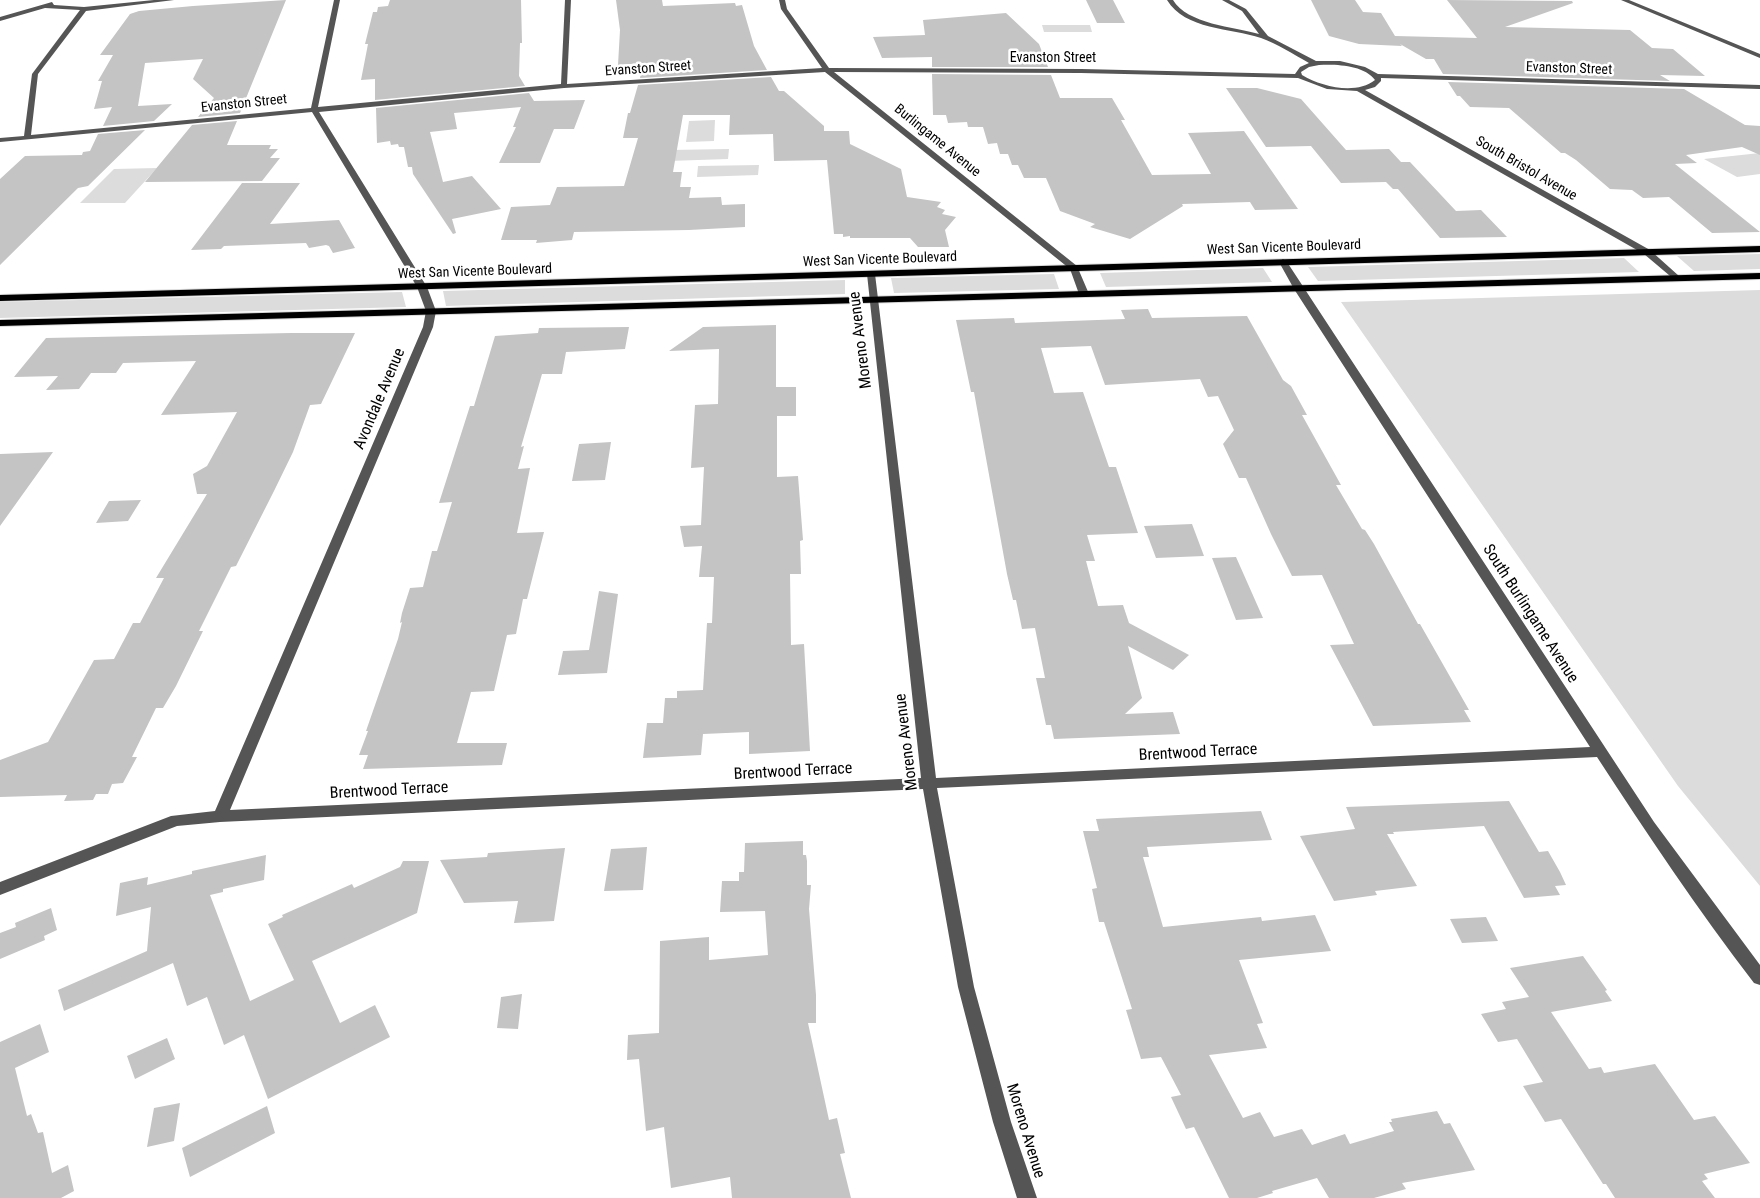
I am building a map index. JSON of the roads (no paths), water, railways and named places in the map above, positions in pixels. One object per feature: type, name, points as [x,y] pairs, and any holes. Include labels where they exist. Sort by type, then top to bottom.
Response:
[{"type":"main road","name":"West San Vicente Boulevard","points":[[0,298],[1760,249]]},
{"type":"main road","points":[[0,323],[1760,276]]},
{"type":"street","points":[[0,19],[64,0]]},
{"type":"street","points":[[45,6],[84,9],[171,0]]},
{"type":"street","points":[[337,0],[314,109],[422,287],[431,311]]},
{"type":"street","points":[[564,86],[568,0]]},
{"type":"street","name":"Burlingame Avenue","points":[[782,0],[784,9],[826,70],[1074,268]]},
{"type":"street","points":[[1170,0],[1174,8],[1196,20],[1265,37],[1316,64]]},
{"type":"street","points":[[1224,0],[1244,10],[1265,37]]},
{"type":"street","points":[[1624,0],[1760,56]]},
{"type":"street","points":[[27,138],[35,74],[84,9]]},
{"type":"street","points":[[1316,64],[1352,65],[1363,68],[1378,76],[1379,80],[1376,84],[1359,88],[1322,86],[1299,76],[1298,72],[1301,68],[1316,64]]},
{"type":"street","name":"Evanston Street","points":[[0,140],[564,86],[826,70],[1082,70],[1299,76]]},
{"type":"street","name":"Evanston Street","points":[[1378,76],[1760,87]]},
{"type":"street","name":"South Bristol Avenue","points":[[1359,88],[1647,252],[1676,278]]},
{"type":"street","name":"South Burlingame Avenue","points":[[1283,262],[1298,289],[1648,826],[1760,978]]},
{"type":"street","points":[[1074,268],[1084,294]]},
{"type":"street","name":"Moreno Avenue","points":[[871,274],[929,784],[966,987],[1002,1122],[1026,1198]]},
{"type":"street","name":"Avondale Avenue","points":[[220,816],[428,327],[431,311]]},
{"type":"street","name":"Brentwood Terrace","points":[[0,889],[176,820],[220,816],[1601,752]]}]
